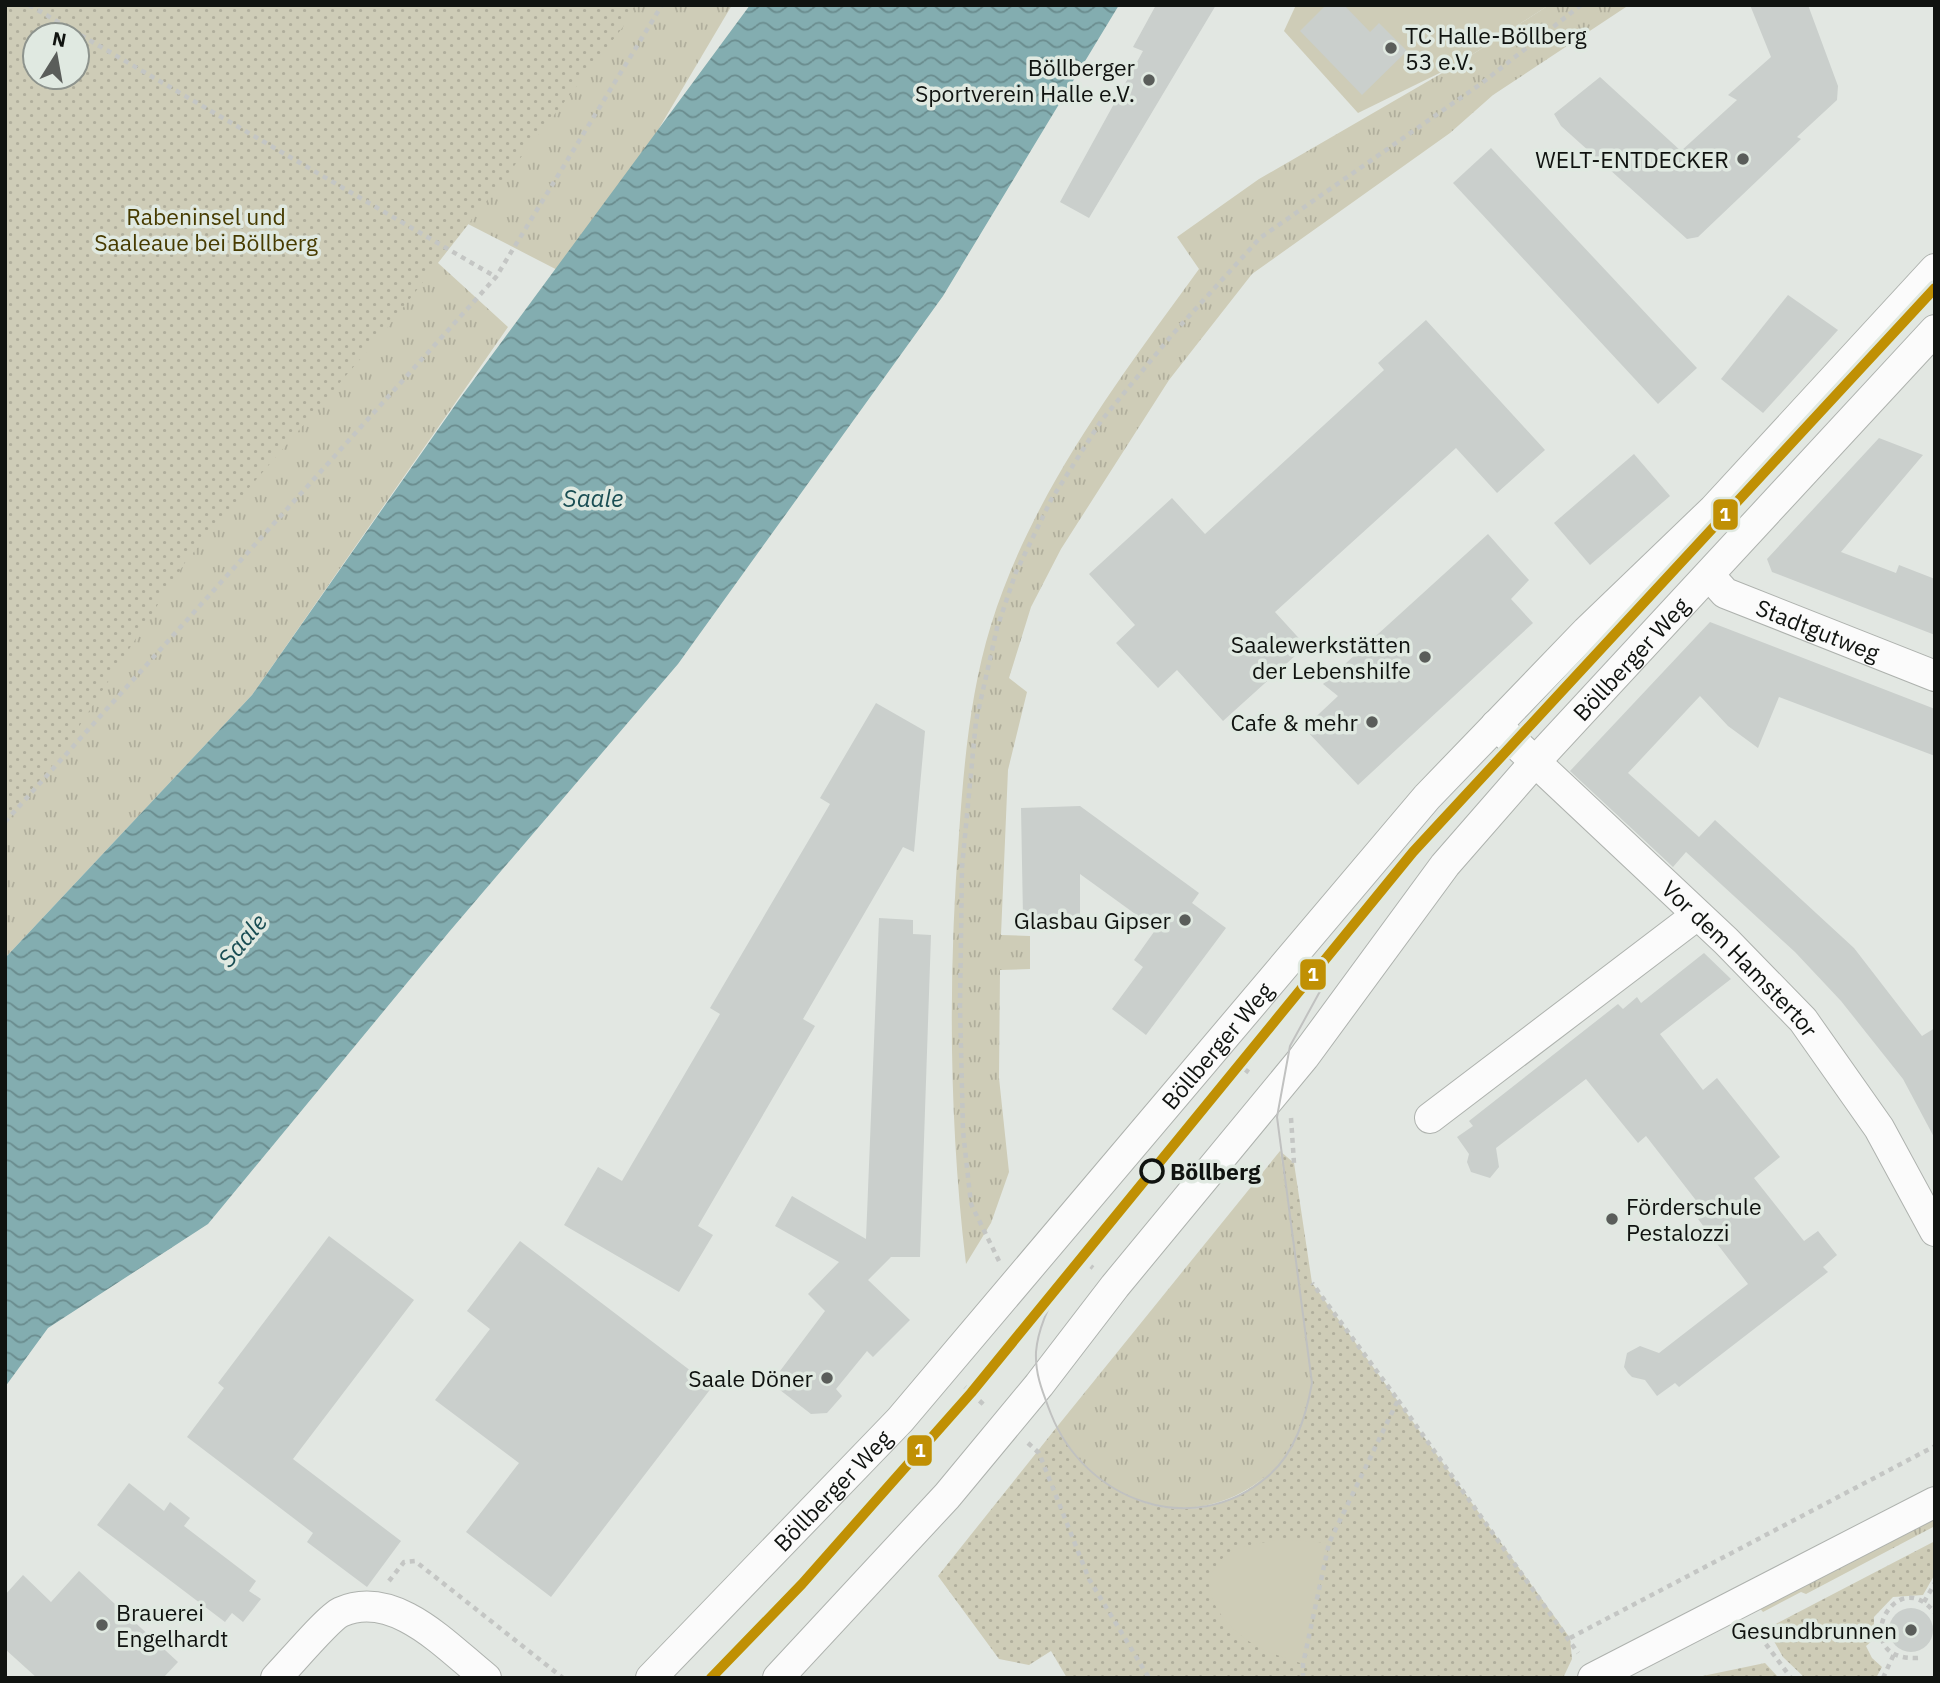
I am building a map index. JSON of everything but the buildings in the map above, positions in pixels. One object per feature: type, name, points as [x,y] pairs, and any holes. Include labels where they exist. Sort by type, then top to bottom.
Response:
[{"type":"street","name":"Böllberger Weg","points":[[651,1678],[900,1420],[1427,797],[1714,509],[1935,269]]},
{"type":"street","name":"Böllberger Weg","points":[[778,1678],[947,1496],[1039,1385],[1115,1286],[1304,1056],[1445,865],[1534,763],[1935,330]]},
{"type":"street","name":"Stadtgutweg","points":[[1709,575],[1725,593],[1935,676]]},
{"type":"street","name":"Vor dem Hamstertor","points":[[1496,725],[1698,915],[1803,1020],[1879,1128],[1935,1231]]},
{"type":"street","points":[[1430,1118],[1698,915]]},
{"type":"street","points":[[1587,1668],[1738,1603],[1935,1502]]},
{"type":"street","points":[[276,1678],[340,1612],[369,1608],[411,1619],[486,1678]]},
{"type":"path","points":[[29,5],[496,276]]},
{"type":"path","points":[[5,822],[496,276],[662,5]]},
{"type":"path","points":[[1012,1288],[971,1205],[963,1131],[960,1006],[962,867],[976,721],[997,628],[1016,572],[1051,500],[1101,421],[1171,337],[1260,239],[1482,83],[1581,5]]},
{"type":"path","points":[[1056,1237],[1115,1286]]},
{"type":"path","points":[[1312,1283],[1570,1638],[1587,1668]]},
{"type":"path","points":[[1303,1678],[1303,1664],[1329,1543],[1398,1400]]},
{"type":"path","points":[[1570,1638],[1935,1446]]},
{"type":"path","points":[[1039,1453],[1089,1579],[1149,1678]]},
{"type":"path","points":[[369,1608],[404,1562],[415,1561],[563,1678]]},
{"type":"path","points":[[1924,1602],[1935,1583]]},
{"type":"path","points":[[1918,1658],[1895,1654],[1882,1641],[1881,1620],[1888,1607],[1907,1598],[1924,1602],[1935,1613]]},
{"type":"path","points":[[1738,1603],[1791,1678]]},
{"type":"path","points":[[1883,1678],[1895,1654]]},
{"type":"green space","name":"Rabeninsel und Saaleaue bei Böllberg","points":[[5,5],[9,5],[23,21],[21,91],[91,91],[91,84],[402,230],[508,327],[252,695],[5,958]]},
{"type":"green space","name":"Rabeninsel und Saaleaue bei Böllberg","points":[[5,5],[635,5],[623,27],[387,328],[186,561],[60,756],[5,823]]},
{"type":"green space","points":[[97,5],[732,5],[571,277],[468,224]]},
{"type":"green space","name":"TC Halle-Böllberg 53 e.V.","points":[[1296,5],[1549,5],[1456,65],[1358,113],[1284,31]]},
{"type":"green space","points":[[1549,5],[1629,5],[1493,95],[1450,133],[1252,274],[1169,380],[1061,549],[1031,607],[1009,678],[1027,692],[1008,770],[1001,935],[1030,936],[1030,969],[1000,970],[999,1078],[1009,1172],[991,1223],[966,1264],[953,1103],[955,888],[963,781],[973,703],[991,625],[1008,576],[1054,483],[1080,439],[1199,269],[1177,237],[1259,179],[1456,65]]},
{"type":"green space","points":[[1280,1151],[1311,1365],[1312,1383],[1308,1409],[1300,1432],[1287,1454],[1270,1472],[1228,1499],[1204,1506],[1179,1508],[1159,1506],[1124,1494],[1093,1473],[1056,1428]]},
{"type":"green space","points":[[1280,1151],[1294,1163],[1312,1283],[1570,1638],[1572,1659],[1564,1676],[1067,1678],[1051,1651],[1029,1665],[999,1659],[938,1576],[1056,1428],[1088,1468],[1125,1494],[1164,1507],[1203,1508],[1239,1495],[1271,1470],[1296,1432],[1312,1383]]},
{"type":"green space","points":[[1935,1515],[1935,1526],[1806,1594],[1801,1592],[1763,1612],[1758,1606]]},
{"type":"green space","points":[[1280,1539],[1329,1543],[1303,1664],[1264,1650],[1242,1636],[1222,1615],[1210,1590],[1216,1565],[1228,1554],[1246,1546]]},
{"type":"green space","points":[[1935,1541],[1935,1574],[1923,1595],[1893,1597],[1874,1617],[1874,1639],[1866,1646],[1872,1658],[1882,1667],[1876,1678],[1805,1678],[1783,1657],[1771,1636],[1772,1626]]},
{"type":"green space","points":[[1765,1663],[1779,1678],[1693,1678]]},
{"type":"water","name":"Saale","points":[[750,5],[1119,5],[943,296],[678,664],[449,932],[208,1224],[48,1328],[5,1387],[5,958],[252,695],[458,401]]},
{"type":"tram line","points":[[1061,1283],[1039,1334],[1037,1368],[1051,1414],[1067,1444],[1089,1469],[1115,1489],[1144,1502],[1175,1508],[1206,1506],[1238,1496],[1277,1468],[1298,1434],[1312,1383],[1277,1117],[1290,1046],[1324,984]]},
{"type":"transit line","name":"1","points":[[711,1678],[802,1584],[971,1393],[1413,852],[1935,288]]},
{"type":"place","name":"TC Halle-Böllberg 53 e.V.","points":[[1391,48]]},
{"type":"place","name":"Böllberger Sportverein Halle e.V.","points":[[1149,80]]},
{"type":"place","name":"WELT-ENTDECKER","points":[[1743,159]]},
{"type":"place","name":"Saalewerkstätten der Lebenshilfe","points":[[1425,657]]},
{"type":"place","name":"Cafe & mehr","points":[[1372,722]]},
{"type":"place","name":"Glasbau Gipser","points":[[1185,920]]},
{"type":"place","name":"Böllberg","points":[[1152,1171]]},
{"type":"place","name":"Förderschule Pestalozzi","points":[[1612,1219]]},
{"type":"place","name":"Saale Döner","points":[[827,1378]]},
{"type":"place","name":"Brauerei Engelhardt","points":[[102,1625]]},
{"type":"place","name":"Gesundbrunnen","points":[[1911,1630]]}]
